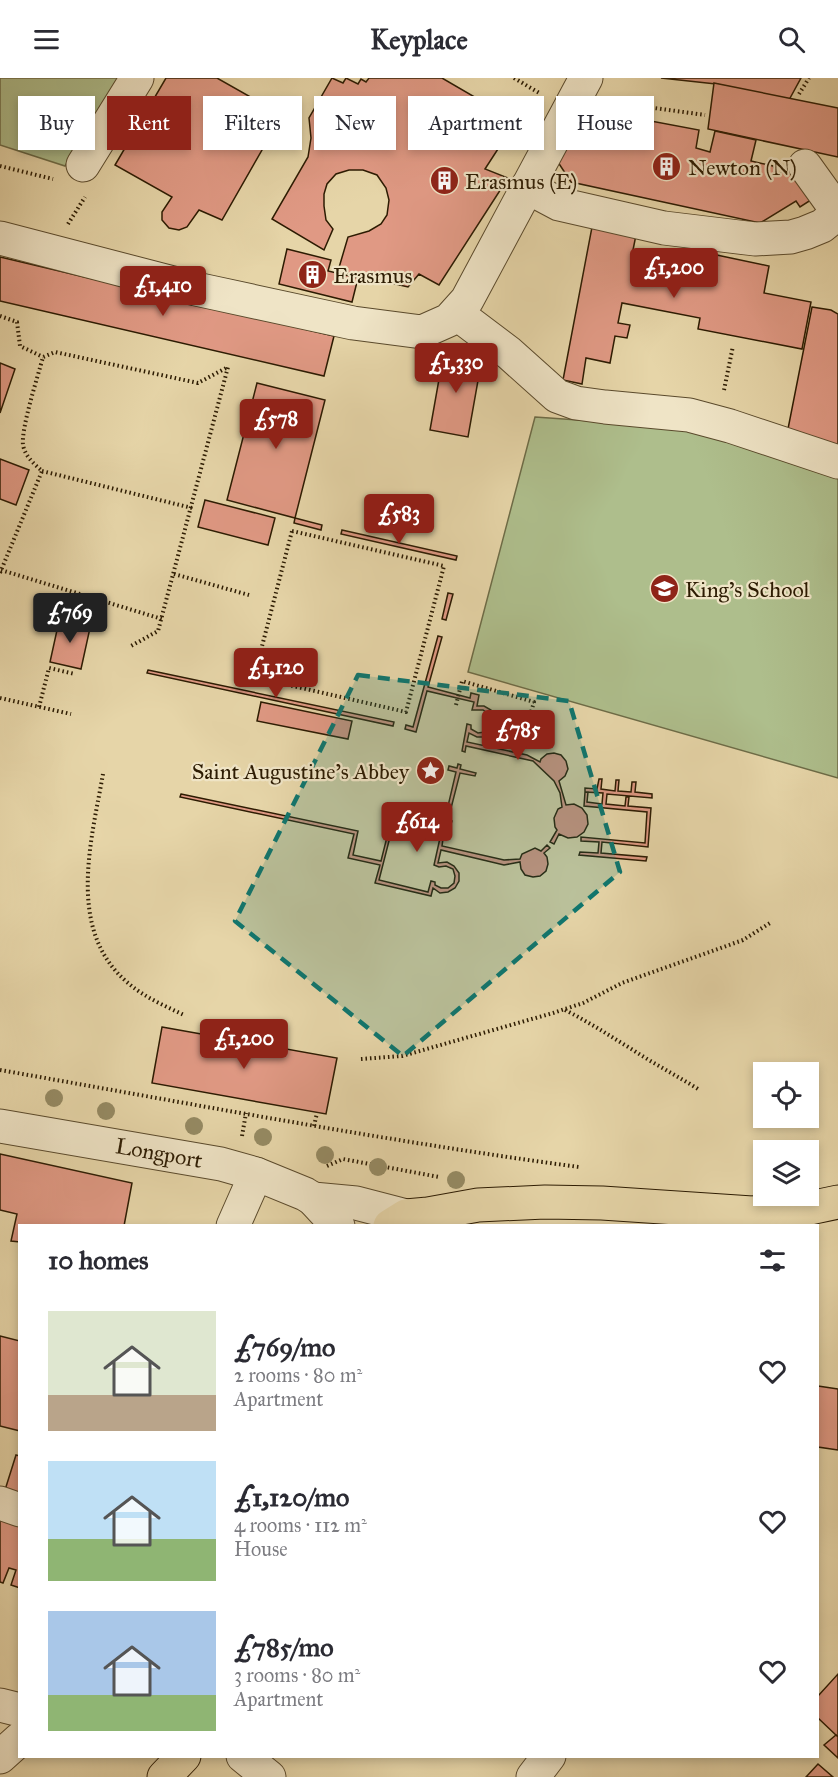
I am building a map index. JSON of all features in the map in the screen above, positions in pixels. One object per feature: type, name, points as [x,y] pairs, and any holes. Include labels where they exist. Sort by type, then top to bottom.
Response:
[{"type":"main road","name":"Longport","points":[[419,1220],[478,1204],[602,1203],[752,1213],[805,1209],[838,1202]]},
{"type":"main road","name":"Longport","points":[[583,1224],[666,1208]]},
{"type":"main road","points":[[164,1777],[182,1758]]},
{"type":"main road","points":[[189,1777],[199,1758]]},
{"type":"street","points":[[83,165],[137,78]]},
{"type":"street","points":[[0,238],[196,289],[353,323],[422,332],[449,320],[467,300],[585,78]]},
{"type":"street","points":[[527,188],[559,204],[664,228],[755,239],[791,237],[822,226],[838,213],[805,166]]},
{"type":"street","points":[[456,313],[509,353],[556,396],[576,403],[689,415],[838,462]]},
{"type":"street","name":"Longport","points":[[0,1125],[221,1164],[263,1177],[313,1198],[356,1203],[419,1220]]},
{"type":"street","points":[[233,1224],[263,1177]]},
{"type":"street","points":[[256,1224],[263,1177]]},
{"type":"street","name":"Longport","points":[[313,1198],[336,1224]]},
{"type":"street","points":[[0,1503],[18,1509]]},
{"type":"street","points":[[0,1705],[18,1710]]},
{"type":"street","points":[[0,1757],[18,1740]]},
{"type":"street","points":[[245,1758],[269,1777]]},
{"type":"street","points":[[533,1777],[547,1758]]},
{"type":"path","points":[[799,94],[809,78]]},
{"type":"path","points":[[0,316],[17,321],[20,346],[43,357],[55,352],[198,383],[228,367],[158,631],[130,646]]},
{"type":"path","points":[[717,423],[733,346]]},
{"type":"path","points":[[43,357],[24,431],[23,445],[30,460],[42,471],[192,508]]},
{"type":"path","points":[[42,471],[1,572],[162,619]]},
{"type":"path","points":[[291,531],[444,566],[406,712],[254,677],[291,531]]},
{"type":"path","points":[[174,574],[249,596]]},
{"type":"path","points":[[39,707],[48,668],[75,674]]},
{"type":"path","points":[[456,705],[462,681],[534,702],[529,719]]},
{"type":"path","points":[[0,698],[71,714]]},
{"type":"path","points":[[103,774],[87,870],[87,895],[100,946],[111,965],[129,984],[184,1015]]},
{"type":"path","points":[[361,1059],[402,1056],[564,1010],[622,984],[743,940],[770,923]]},
{"type":"path","points":[[564,1010],[594,1024],[635,1052],[698,1089]]},
{"type":"path","points":[[0,1070],[314,1126],[492,1155],[583,1167]]},
{"type":"path","points":[[314,1126],[317,1113]]},
{"type":"highlighted area","points":[[358,675],[569,701],[620,872],[403,1056],[235,921]]},
{"type":"green space","points":[[0,78],[122,78],[110,96],[107,96],[107,101],[95,120],[95,96],[18,96],[18,150],[75,150],[65,166],[0,145]]},
{"type":"green space","points":[[535,417],[678,427],[838,475],[838,778],[468,672]]},
{"type":"building","points":[[166,78],[217,78],[249,96],[203,96],[203,150],[262,150],[222,220],[199,210],[187,227],[179,230],[169,228],[162,220],[162,212],[172,197],[115,165],[124,150],[191,150],[191,96],[155,96]]},
{"type":"building","name":"Erasmus (E)","points":[[332,78],[343,83],[346,78],[358,84],[361,79],[366,82],[369,78],[442,78],[473,96],[408,96],[408,150],[497,150],[485,169],[508,178],[439,285],[419,274],[408,287],[338,271],[348,237],[369,231],[381,224],[387,215],[389,200],[386,188],[377,175],[363,170],[349,170],[336,174],[327,184],[324,206],[326,220],[333,229],[324,250],[272,219],[308,157],[311,138],[309,118],[314,109],[314,150],[396,150],[396,96],[322,96]]},
{"type":"building","points":[[661,78],[801,78],[789,100],[716,84]]},
{"type":"building","points":[[714,83],[838,108],[838,157],[708,129]]},
{"type":"building","name":"Newton (N)","points":[[654,122],[699,130],[696,148],[710,152],[715,131],[756,140],[751,161],[773,166],[778,175],[792,165],[814,198],[800,207],[796,201],[760,223],[571,182],[550,150],[556,146],[556,150],[654,150]]},
{"type":"building","points":[[592,227],[636,235],[633,250],[666,257],[665,264],[709,272],[712,254],[769,266],[764,293],[811,302],[802,349],[698,329],[700,318],[622,303],[618,323],[630,325],[627,338],[615,336],[610,363],[586,358],[582,384],[563,380]]},
{"type":"building","name":"Erasmus","points":[[287,249],[331,260],[328,271],[358,278],[352,302],[279,284]]},
{"type":"building","points":[[0,257],[334,336],[324,376],[0,301]]},
{"type":"building","points":[[812,307],[831,310],[838,314],[838,451],[786,439]]},
{"type":"building","points":[[444,351],[482,358],[468,437],[430,430]]},
{"type":"building","points":[[0,363],[15,369],[0,413]]},
{"type":"building","points":[[257,383],[325,400],[295,518],[227,500]]},
{"type":"building","points":[[0,459],[29,470],[16,505],[0,499]]},
{"type":"building","points":[[205,500],[275,518],[268,545],[198,527]]},
{"type":"building","points":[[295,518],[322,525],[321,530],[294,523]]},
{"type":"building","points":[[342,530],[457,556],[456,560],[341,534]]},
{"type":"building","points":[[448,593],[453,594],[446,620],[442,619]]},
{"type":"building","points":[[66,619],[83,623],[82,627],[90,628],[81,669],[50,662],[59,621],[65,623]]},
{"type":"building","points":[[438,636],[442,637],[428,687],[470,698],[471,693],[479,695],[477,706],[484,706],[491,710],[495,717],[496,725],[492,732],[485,737],[477,737],[469,733],[467,742],[527,755],[540,762],[547,754],[561,755],[568,769],[559,781],[566,805],[574,804],[582,808],[587,815],[588,824],[584,832],[577,837],[568,838],[559,834],[554,844],[550,842],[557,830],[554,818],[558,809],[562,807],[560,793],[554,781],[533,761],[466,746],[465,752],[462,751],[467,724],[478,733],[485,732],[492,720],[483,710],[472,710],[474,702],[427,691],[416,732],[405,729],[406,725],[413,727]]},
{"type":"building","points":[[148,670],[394,722],[393,726],[147,673]]},
{"type":"building","points":[[261,702],[352,721],[348,739],[257,721]]},
{"type":"building","points":[[458,764],[461,765],[460,769],[476,773],[475,776],[460,773],[448,820],[452,821],[447,828],[443,827],[444,823],[438,821],[439,818],[445,819],[456,772],[448,770],[449,766],[457,768]]},
{"type":"building","points":[[599,779],[602,779],[601,789],[615,791],[616,780],[619,780],[618,791],[631,792],[632,782],[636,782],[635,792],[652,794],[652,798],[607,794],[606,804],[625,806],[626,797],[629,797],[628,806],[651,808],[648,847],[602,842],[601,853],[647,857],[646,861],[579,855],[580,852],[598,853],[599,842],[581,841],[581,837],[645,843],[647,812],[584,806],[585,788],[597,789]],"holes":[[[588,792],[603,793],[602,804],[587,802]]]},
{"type":"building","points":[[181,794],[358,831],[353,855],[381,861],[387,837],[390,837],[379,880],[428,892],[431,881],[441,888],[448,888],[454,883],[453,869],[434,865],[440,838],[443,839],[442,846],[504,860],[520,859],[522,854],[535,848],[541,851],[547,845],[550,848],[544,853],[548,864],[546,871],[540,876],[533,877],[525,875],[520,862],[504,865],[441,850],[438,863],[447,862],[454,866],[459,873],[459,881],[455,888],[448,892],[440,893],[433,888],[431,896],[375,883],[380,865],[348,858],[354,834],[180,797]]},
{"type":"building","points":[[162,1027],[337,1058],[326,1114],[152,1083]]},
{"type":"building","points":[[0,1154],[132,1183],[124,1224],[18,1224],[18,1242],[11,1241],[17,1214],[0,1210]]},
{"type":"building","points":[[0,1336],[18,1340],[18,1430],[0,1426]]},
{"type":"building","points":[[819,1386],[838,1389],[838,1450],[819,1447]]},
{"type":"building","points":[[16,1455],[18,1456],[18,1493],[5,1490]]},
{"type":"building","points":[[0,1515],[18,1521],[18,1587],[11,1585],[16,1570],[9,1568],[3,1583],[0,1582]]},
{"type":"building","points":[[838,1674],[838,1737],[819,1719],[819,1695]]},
{"type":"building","points":[[836,1735],[838,1737],[838,1758],[824,1745]]},
{"type":"building","points":[[818,1764],[833,1777],[806,1777]]},
{"type":"place","name":"Newton (N)","points":[[667,167]]},
{"type":"place","name":"Erasmus (E)","points":[[444,181]]},
{"type":"place","name":"Erasmus","points":[[312,275]]},
{"type":"place","name":"King's School","points":[[664,589]]},
{"type":"place","name":"Saint Augustine's Abbey","points":[[430,771]]}]
